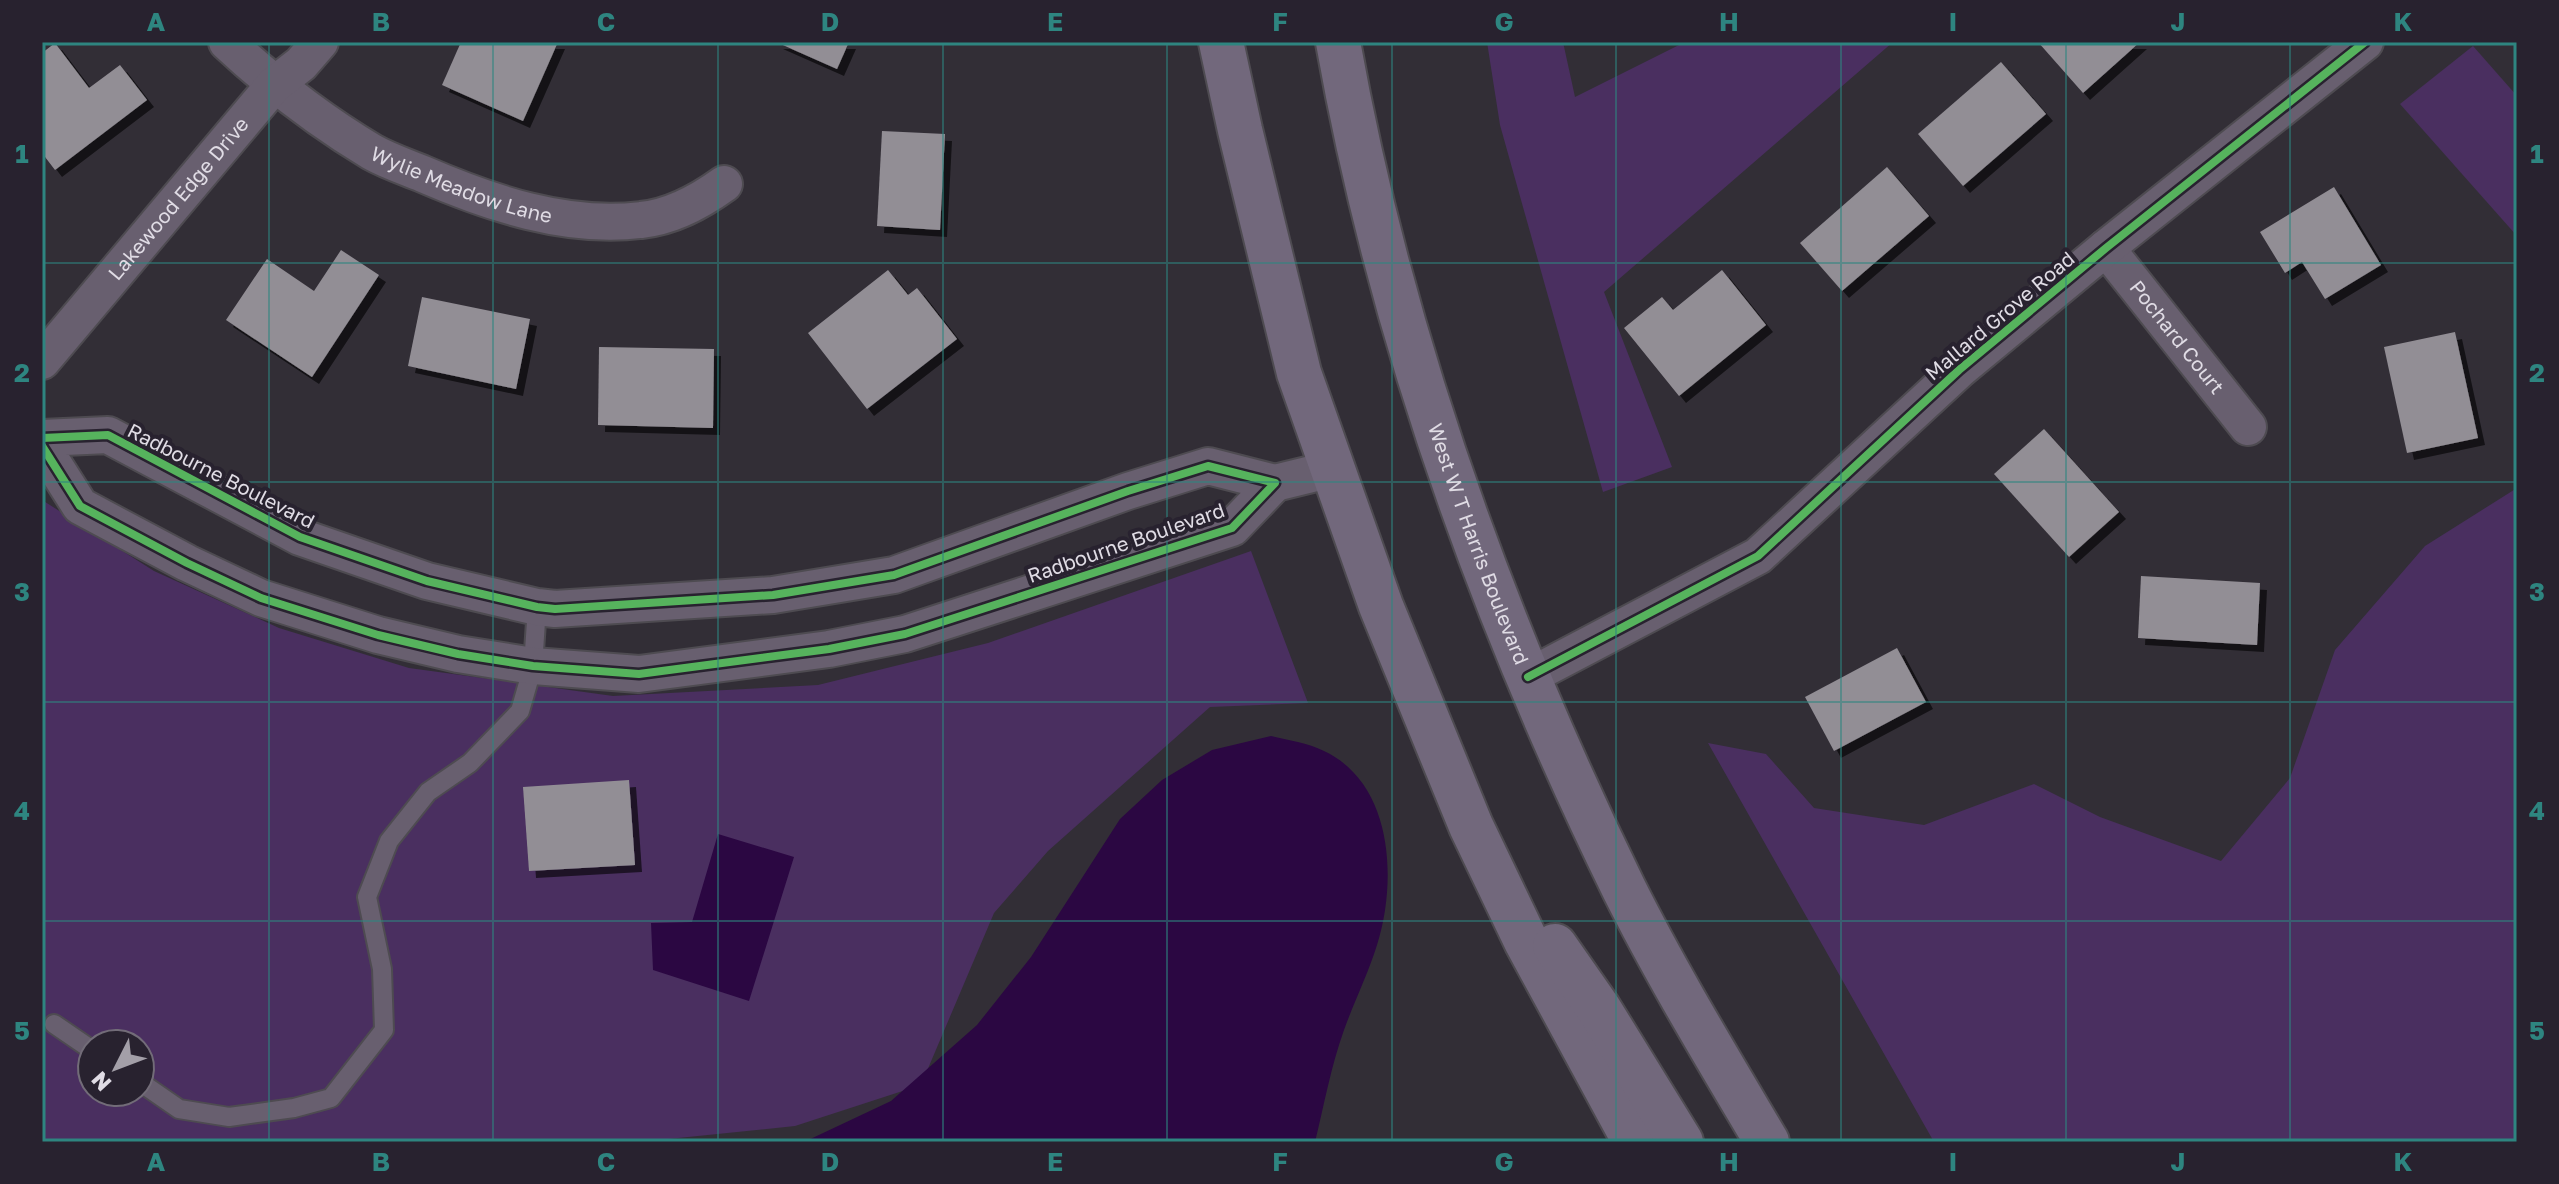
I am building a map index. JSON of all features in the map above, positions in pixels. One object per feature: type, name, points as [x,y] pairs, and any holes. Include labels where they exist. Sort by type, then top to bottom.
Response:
[{"type":"main road","points":[[1221,42],[1299,373],[1381,606],[1471,826],[1526,941],[1635,1142]]},
{"type":"main road","name":"West W T Harris Boulevard","points":[[1338,42],[1347,95],[1388,266],[1428,403],[1470,527],[1528,677],[1625,890],[1697,1023],[1767,1142]]},
{"type":"main road","points":[[1471,826],[1599,1009],[1681,1142]]},
{"type":"street","name":"Wylie Meadow Lane","points":[[227,42],[274,85],[374,153],[475,196],[547,215],[600,222],[643,220],[684,209],[724,184]]},
{"type":"street","name":"Lakewood Edge Drive","points":[[42,361],[274,85],[301,64],[320,42]]},
{"type":"street","name":"Mallard Grove Road","points":[[1528,677],[1758,556],[1959,370],[2106,248],[2365,42]]},
{"type":"street","name":"Pochard Court","points":[[2106,248],[2248,427]]},
{"type":"street","name":"Radbourne Boulevard","points":[[42,438],[108,435],[300,537],[427,581],[537,607],[570,608],[773,595],[894,575],[1128,491],[1208,466],[1275,483],[1332,469]]},
{"type":"street","name":"Radbourne Boulevard","points":[[42,446],[80,506],[261,598],[378,635],[458,654],[533,666],[639,674],[829,649],[905,634],[1232,528],[1275,483]]},
{"type":"lane","points":[[156,1093],[179,1109],[229,1117],[294,1108],[331,1098],[384,1030],[382,969],[367,897],[389,841],[428,792],[470,763],[520,711],[533,666],[537,607]]},
{"type":"lane","points":[[54,1024],[76,1039]]},
{"type":"shaded area","points":[[1487,42],[1563,42],[1575,97],[1685,42],[1893,42],[1604,292],[1672,467],[1603,492],[1500,125]]},
{"type":"shaded area","points":[[2473,46],[2517,96],[2517,236],[2400,104]]},
{"type":"shaded area","points":[[2517,488],[2517,1142],[1934,1142],[1708,743],[1766,754],[1814,808],[1924,825],[2034,784],[2100,817],[2221,861],[2290,778],[2335,650],[2425,546]]},
{"type":"shaded area","points":[[42,500],[154,571],[279,628],[409,668],[613,696],[818,685],[988,643],[1251,551],[1308,703],[1210,707],[1048,851],[994,913],[921,1085],[795,1126],[639,1142],[42,1142]]},
{"type":"shaded area","points":[[1271,736],[1318,748],[1347,766],[1365,786],[1377,810],[1384,837],[1387,893],[1383,920],[1377,945],[1339,1044],[1315,1142],[804,1142],[891,1101],[977,1025],[1031,957],[1120,819],[1162,780],[1212,750]]},
{"type":"shaded area","points":[[718,834],[794,857],[749,1001],[653,970],[651,923],[692,922]]},
{"type":"building","points":[[461,42],[558,42],[523,121],[442,85]]},
{"type":"building","points":[[776,42],[849,42],[837,69]]},
{"type":"building","points":[[2038,42],[2140,42],[2083,93]]},
{"type":"building","points":[[55,43],[89,88],[120,65],[147,100],[55,170],[42,153],[42,53]]},
{"type":"building","points":[[2001,62],[2046,114],[1963,186],[1918,134]]},
{"type":"building","points":[[882,131],[945,134],[940,230],[877,226]]},
{"type":"building","points":[[1887,167],[1929,216],[1842,291],[1800,243]]},
{"type":"building","points":[[2334,187],[2381,265],[2325,299],[2302,262],[2285,273],[2260,232]]},
{"type":"building","points":[[341,250],[379,275],[312,377],[226,320],[267,259],[314,291]]},
{"type":"building","points":[[888,270],[908,295],[917,288],[957,339],[867,409],[808,333]]},
{"type":"building","points":[[1722,270],[1766,325],[1679,396],[1624,328],[1662,297],[1673,310]]},
{"type":"building","points":[[422,297],[530,319],[516,389],[408,366]]},
{"type":"building","points":[[2455,332],[2478,438],[2407,453],[2384,347]]},
{"type":"building","points":[[599,347],[714,349],[713,428],[598,425]]},
{"type":"building","points":[[2044,429],[2119,512],[2069,557],[1994,474]]},
{"type":"building","points":[[2141,576],[2260,583],[2257,645],[2138,638]]},
{"type":"building","points":[[1897,648],[1926,702],[1834,751],[1805,697]]},
{"type":"building","points":[[629,780],[635,865],[529,871],[523,787]]},
{"type":"cycle path","points":[[1528,677],[1758,556],[1959,370],[2106,248],[2365,42]]},
{"type":"cycle path","points":[[42,438],[108,435],[300,537],[427,581],[555,609],[773,595],[894,575],[1128,491],[1208,466],[1275,483],[1232,528],[905,634],[829,649],[639,674],[533,666],[458,654],[378,635],[261,598],[80,506],[42,446]]}]
